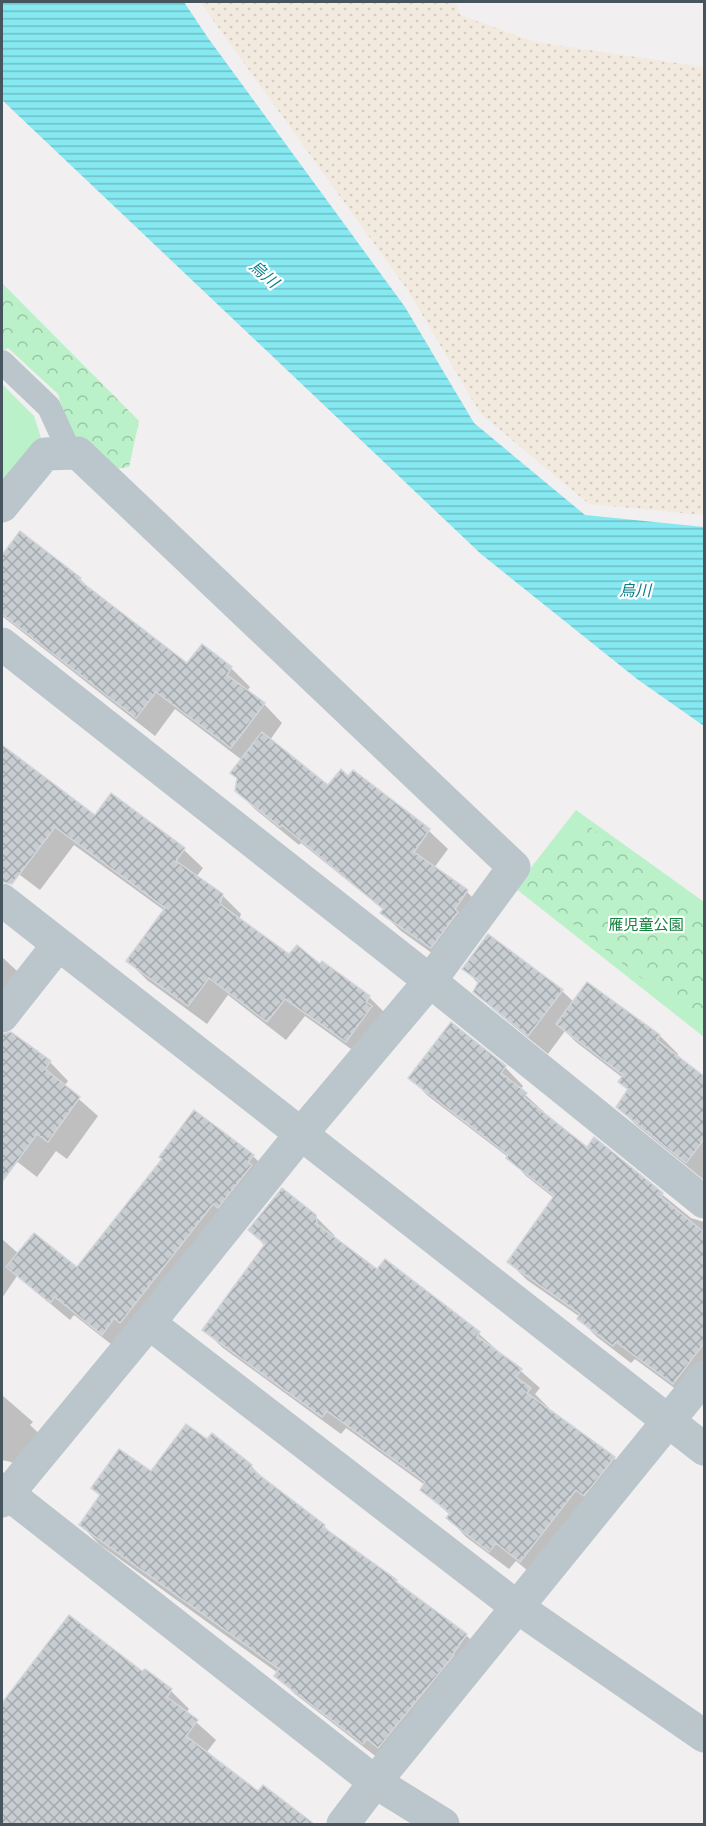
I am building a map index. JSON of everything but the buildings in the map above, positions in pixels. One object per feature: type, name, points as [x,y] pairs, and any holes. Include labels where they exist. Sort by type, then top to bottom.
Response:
[{"type":"street","points":[[2,506],[45,454],[78,453],[514,867],[430,981],[301,1134],[149,1323],[3,1495],[375,1782],[443,1824]]},
{"type":"street","points":[[2,644],[430,981],[705,1202]]},
{"type":"street","points":[[2,900],[705,1449]]},
{"type":"street","points":[[2,1016],[58,945]]},
{"type":"street","points":[[149,1323],[518,1607],[705,1736]]},
{"type":"street","points":[[343,1824],[705,1377]]},
{"type":"lane","points":[[2,362],[49,407],[70,453]]},
{"type":"green space","points":[[2,283],[139,421],[129,467],[115,469],[72,441],[58,394],[8,348],[2,351]]},
{"type":"green space","points":[[2,384],[34,416],[41,438],[2,481]]},
{"type":"green space","name":"雁児童公園","points":[[576,810],[704,902],[704,1037],[515,888]]},
{"type":"green space","name":"雁児童公園","points":[[579,819],[704,910],[704,1028],[524,885]]},
{"type":"sand","points":[[200,2],[456,2],[460,15],[535,42],[704,67],[704,515],[589,504],[480,413],[409,292]]},
{"type":"water","name":"烏川","points":[[2,2],[184,2],[405,307],[474,423],[585,515],[704,527],[704,726],[637,679],[481,554],[2,100]]}]
